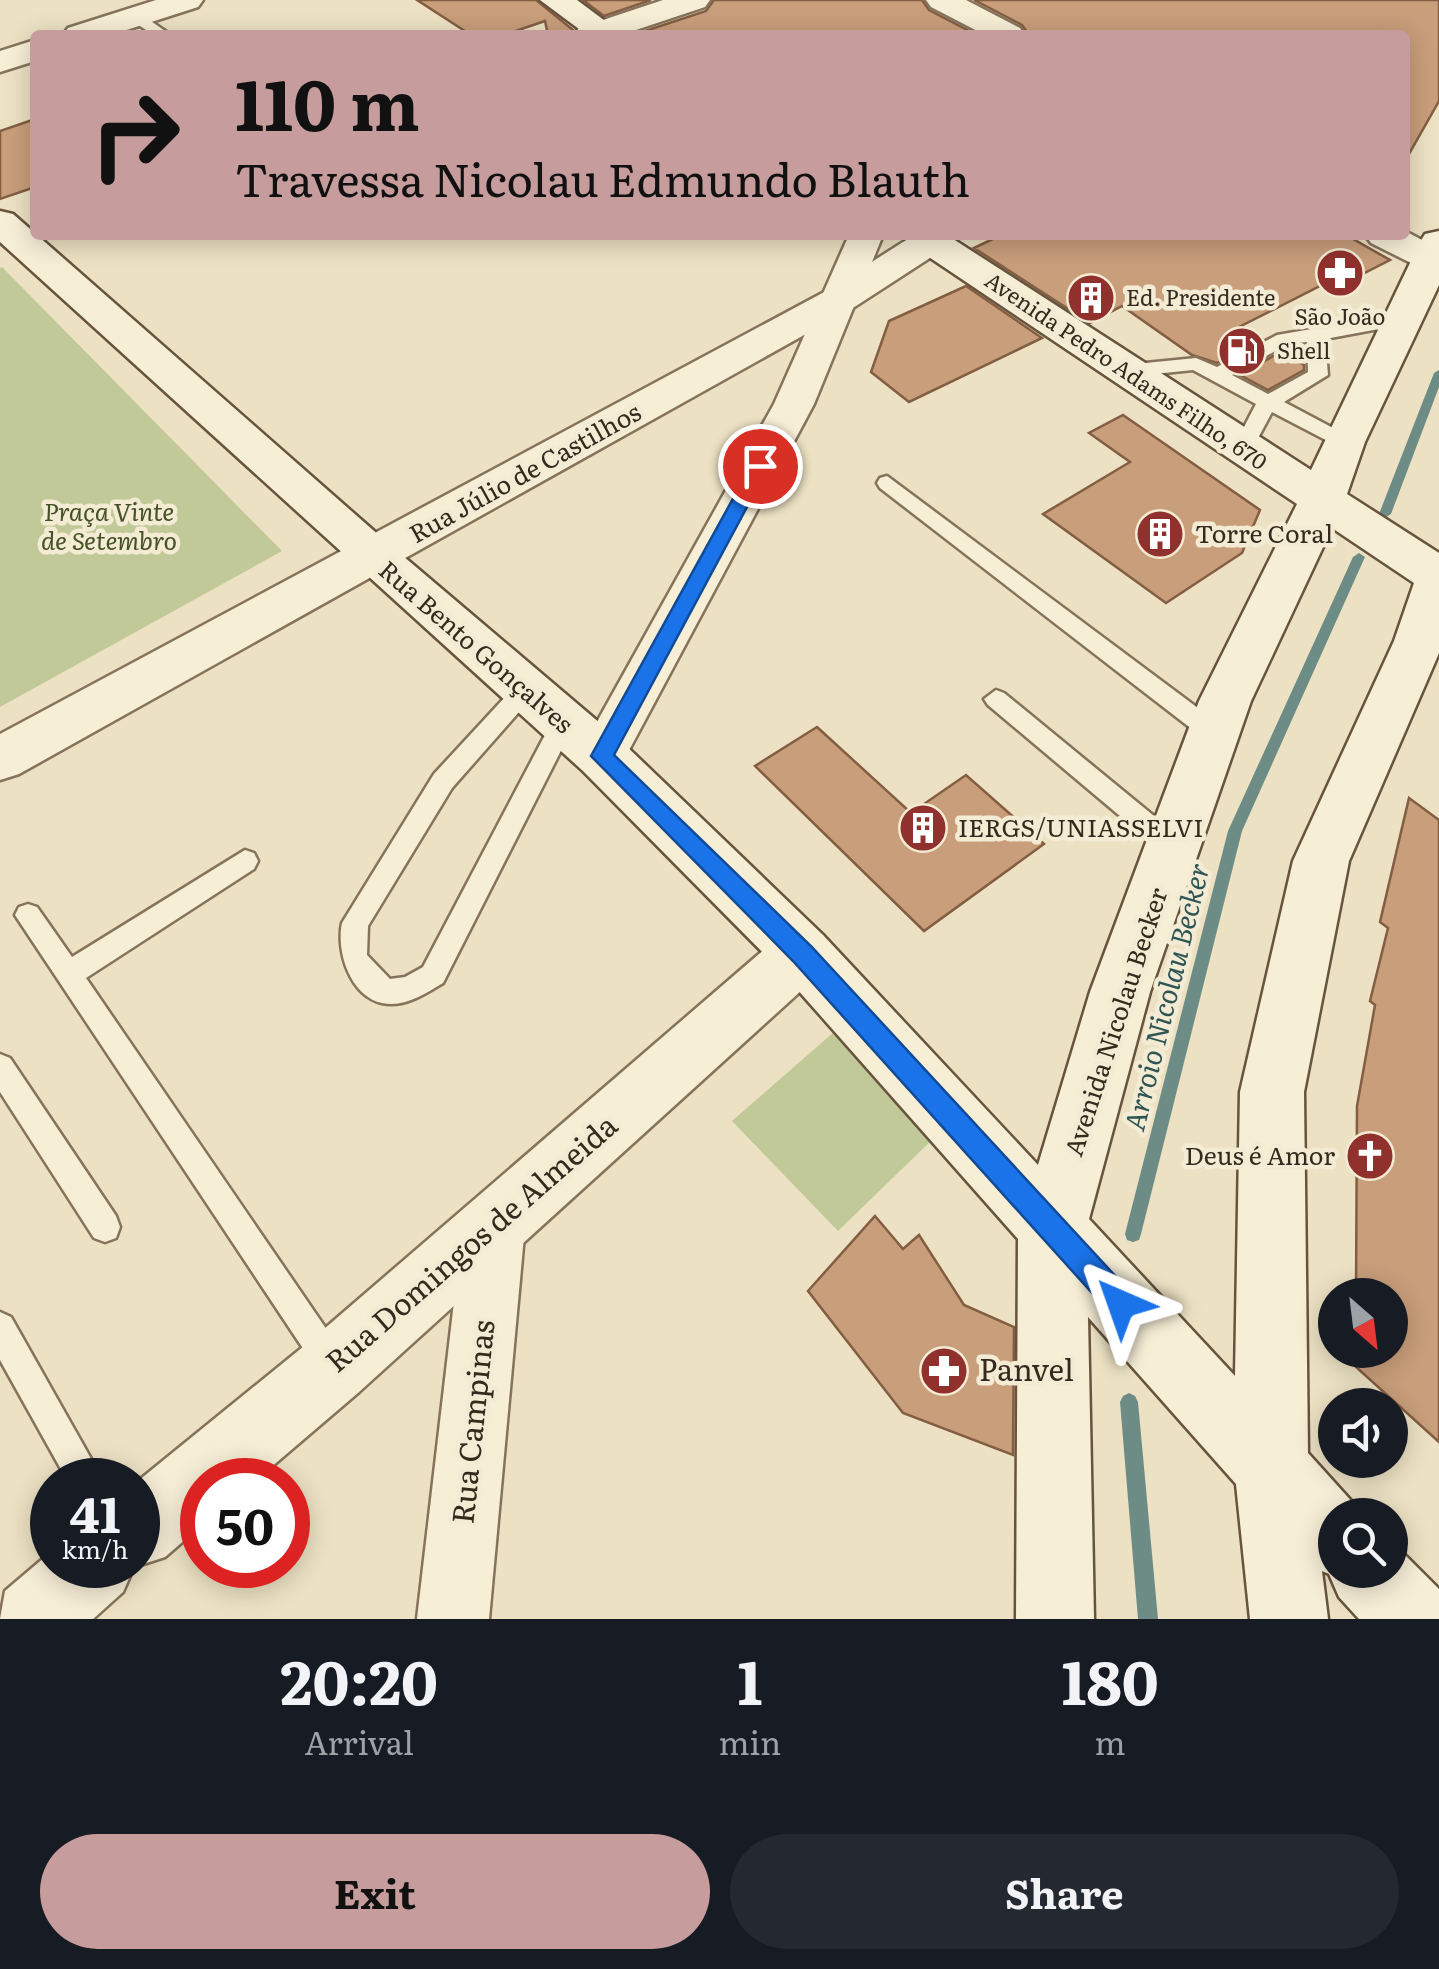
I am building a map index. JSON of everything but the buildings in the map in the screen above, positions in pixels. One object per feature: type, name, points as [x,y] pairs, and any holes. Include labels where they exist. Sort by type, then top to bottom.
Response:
[{"type":"main road","points":[[93,30],[187,0]]},
{"type":"main road","points":[[556,0],[595,30]]},
{"type":"main road","points":[[611,30],[694,0]]},
{"type":"main road","points":[[942,0],[999,30]]},
{"type":"main road","points":[[0,62],[30,52]]},
{"type":"main road","name":"Rua Bento Gonçalves","points":[[12,231],[582,740],[802,953],[1318,1519]]},
{"type":"main road","name":"Rua Júlio de Castilhos","points":[[0,760],[842,298],[926,240]]},
{"type":"main road","name":"Avenida Pedro Adams Filho, 670","points":[[934,240],[1439,578]]},
{"type":"main road","points":[[1396,240],[1436,256]]},
{"type":"main road","name":"Avenida Nicolau Becker","points":[[1056,1619],[1052,1230],[1120,992],[1225,701],[1322,501],[1343,442],[1436,256]]},
{"type":"main road","points":[[1289,1619],[1271,1466],[1272,1092],[1321,861],[1419,641],[1439,578]]},
{"type":"main road","name":"Rua Domingos de Almeida","points":[[160,1512],[334,1367],[802,953]]},
{"type":"main road","points":[[33,1619],[69,1588]]},
{"type":"main road","points":[[1384,1588],[1414,1619]]},
{"type":"street","points":[[582,740],[794,404],[864,240]]},
{"type":"street","name":"Rua Campinas","points":[[453,1619],[494,1225]]},
{"type":"lane","points":[[134,16],[156,30]]},
{"type":"lane","points":[[1216,376],[1284,339],[1404,319]]},
{"type":"lane","points":[[1243,448],[1266,404],[1318,375],[1322,333]]},
{"type":"lane","points":[[1125,371],[1196,364],[1343,442]]},
{"type":"lane","points":[[887,482],[1214,733]]},
{"type":"lane","points":[[526,689],[443,781],[355,924],[349,946],[357,966],[385,992],[410,989],[433,974],[582,740]]},
{"type":"lane","points":[[996,700],[1174,846]]},
{"type":"lane","points":[[70,973],[245,861]]},
{"type":"lane","points":[[28,915],[334,1367]]},
{"type":"lane","points":[[0,1067],[105,1227]]},
{"type":"lane","points":[[0,1328],[74,1458]]},
{"type":"green space","name":"Praça Vinte de Setembro","points":[[0,268],[282,551],[0,707]]},
{"type":"green space","points":[[834,1032],[934,1138],[838,1231],[732,1121]]},
{"type":"waterway","name":"Arroio Nicolau Becker","points":[[1385,514],[1439,373]]},
{"type":"waterway","name":"Arroio Nicolau Becker","points":[[1133,1234],[1235,831],[1359,557]]},
{"type":"waterway","name":"Arroio Nicolau Becker","points":[[1129,1402],[1148,1619]]},
{"type":"place","name":"São João","points":[[1340,273]]},
{"type":"place","name":"Ed. Presidente","points":[[1091,298]]},
{"type":"place","name":"Shell","points":[[1242,351]]},
{"type":"place","name":"Torre Coral","points":[[1160,534]]},
{"type":"place","name":"IERGS/UNIASSELVI","points":[[923,828]]},
{"type":"place","name":"Deus é Amor","points":[[1370,1156]]},
{"type":"place","name":"Panvel","points":[[944,1371]]},
{"type":"route","points":[[760,466],[602,756],[621,779],[802,953],[1121,1304]]}]
